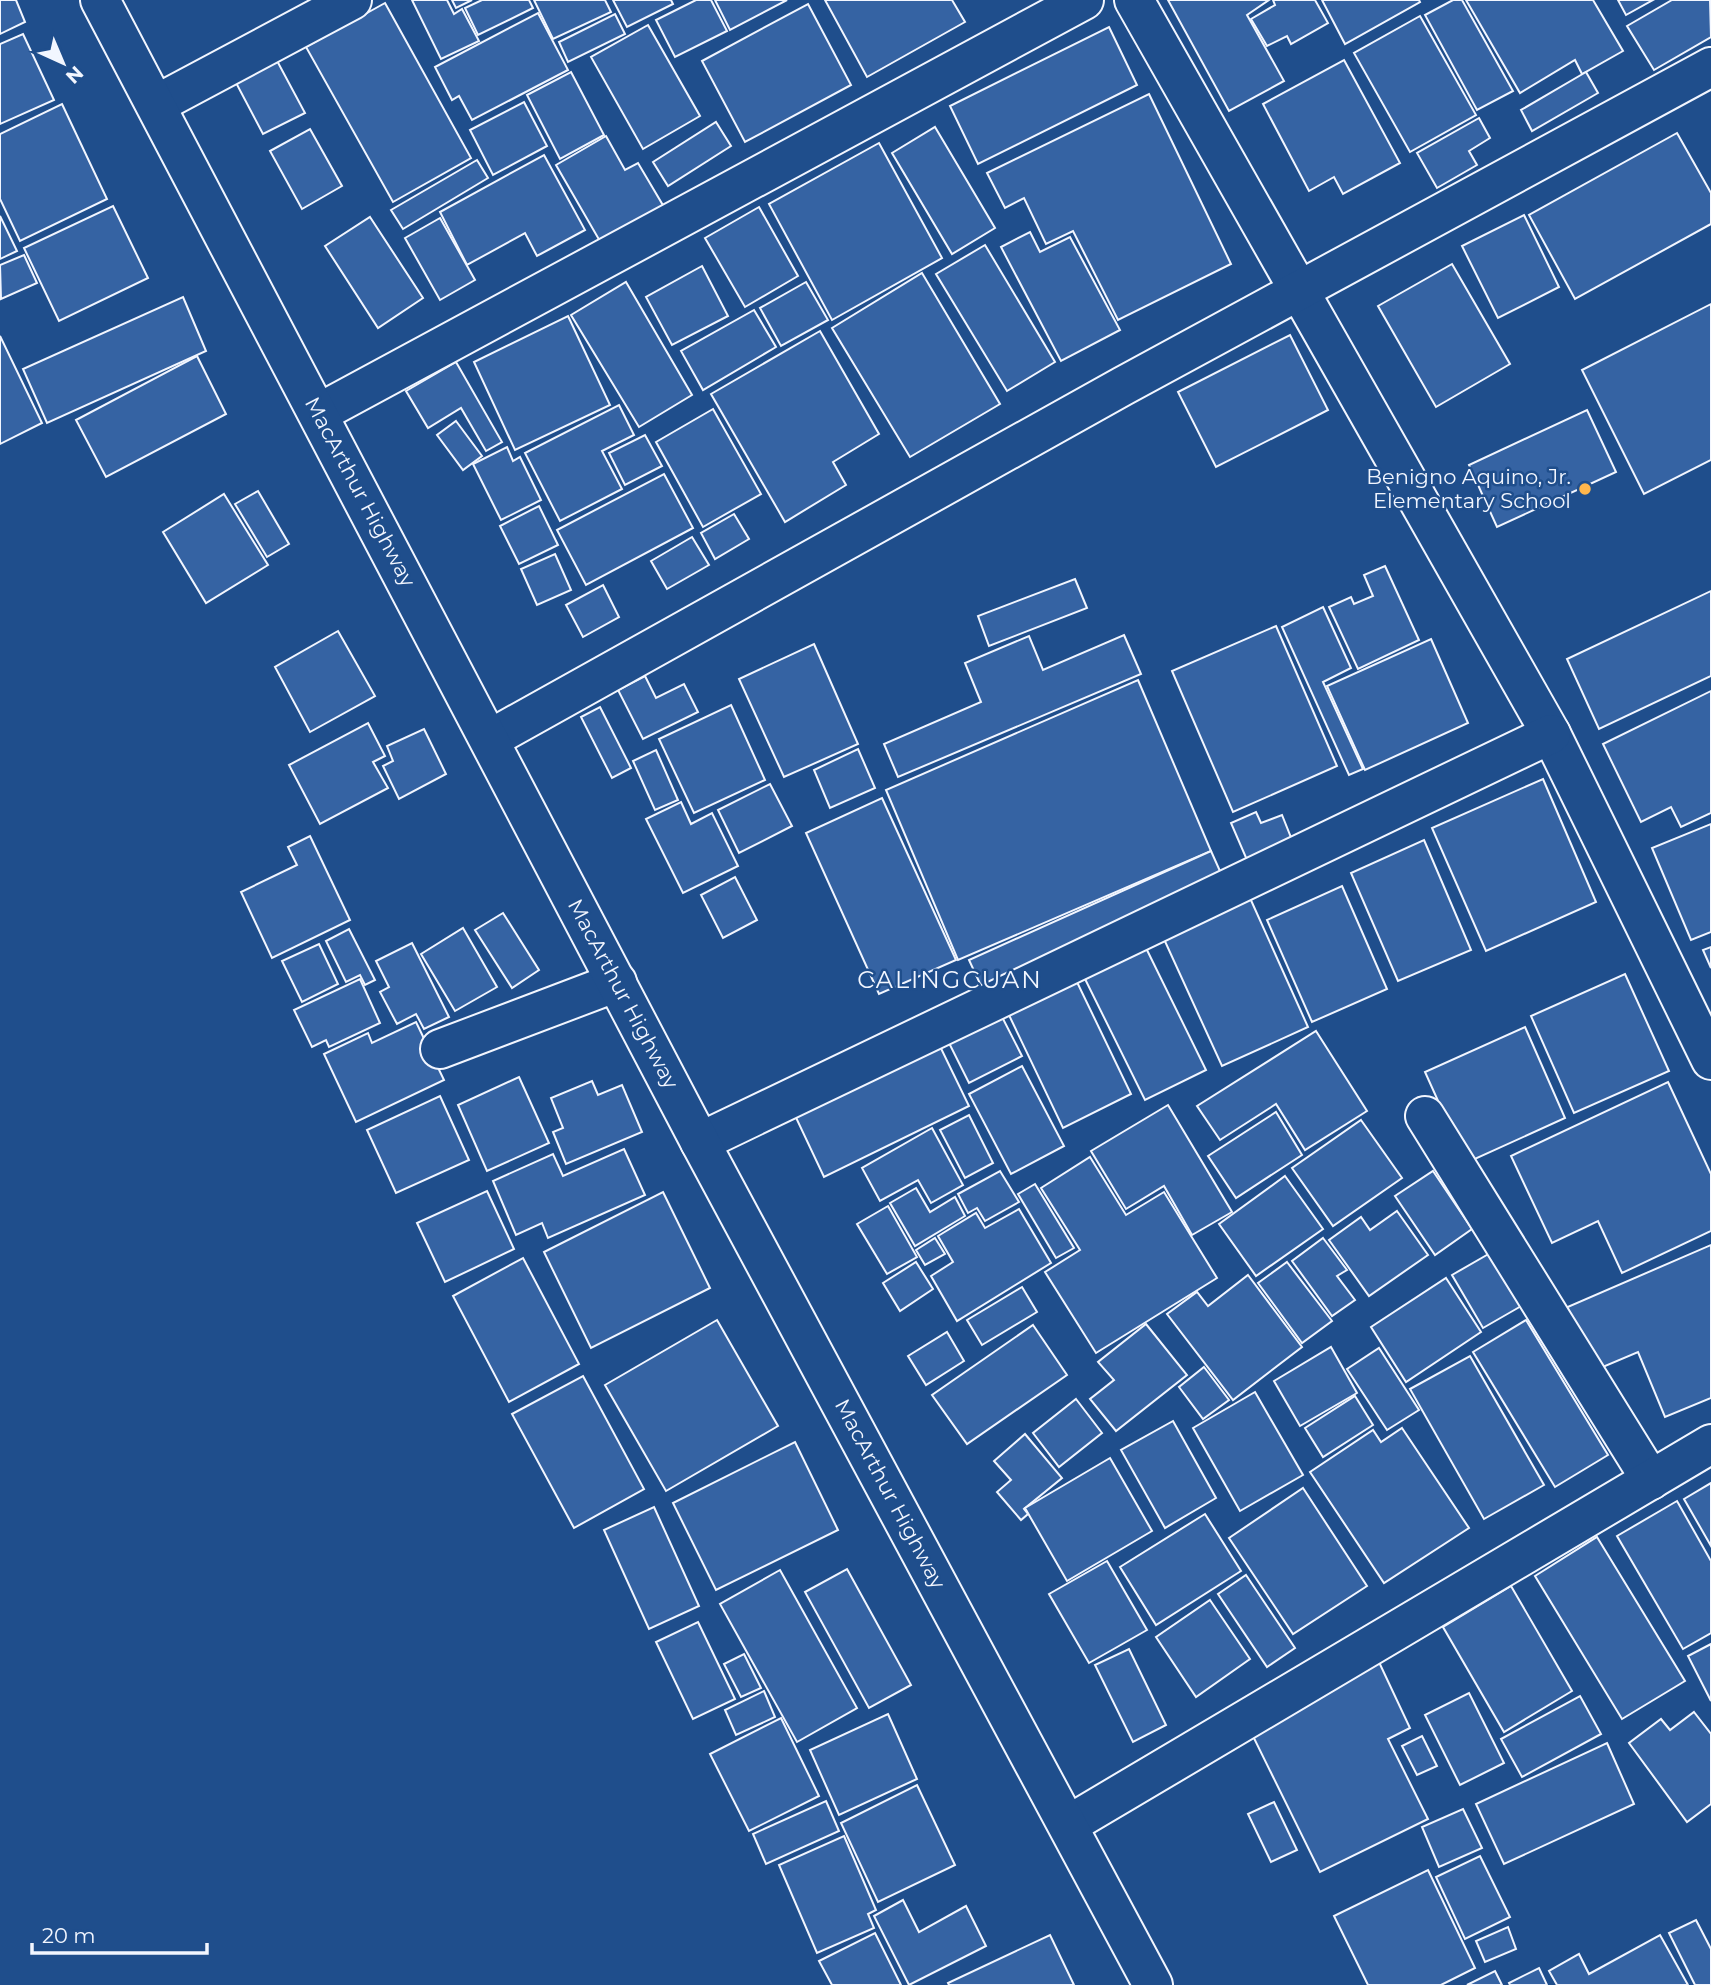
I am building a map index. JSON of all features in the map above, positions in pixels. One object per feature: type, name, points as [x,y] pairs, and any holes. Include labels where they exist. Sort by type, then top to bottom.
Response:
[{"type":"main road","name":"MacArthur Highway","points":[[100,0],[701,1142],[1153,1985]]},
{"type":"main road","points":[[157,104],[352,0]]},
{"type":"main road","points":[[319,413],[1084,0]]},
{"type":"main road","points":[[1134,0],[1551,734],[1711,1060]]},
{"type":"main road","points":[[490,739],[1711,67]]},
{"type":"main road","points":[[701,1142],[1551,734]]},
{"type":"main road","points":[[440,1049],[617,982]]},
{"type":"main road","points":[[1425,1116],[1651,1479]]},
{"type":"main road","points":[[1068,1825],[1711,1444]]},
{"type":"building","points":[[0,0],[16,0],[25,22],[0,34]]},
{"type":"building","points":[[412,0],[447,0],[454,14],[462,9],[479,41],[441,59]]},
{"type":"building","points":[[452,0],[472,0],[456,8]]},
{"type":"building","points":[[482,0],[529,0],[533,8],[478,35],[465,8]]},
{"type":"building","points":[[534,0],[605,0],[611,12],[553,39]]},
{"type":"building","points":[[613,0],[671,0],[673,4],[627,27]]},
{"type":"building","points":[[696,0],[711,0],[727,31],[675,57],[656,20]]},
{"type":"building","points":[[715,0],[787,0],[730,30]]},
{"type":"building","points":[[825,0],[952,0],[965,22],[867,77]]},
{"type":"building","points":[[1168,0],[1269,0],[1247,15],[1284,81],[1229,111]]},
{"type":"building","points":[[1273,0],[1315,0],[1328,23],[1291,44],[1287,36],[1267,46],[1251,19],[1275,5]]},
{"type":"building","points":[[1322,0],[1419,0],[1420,2],[1345,44]]},
{"type":"building","points":[[1453,0],[1462,0],[1513,91],[1477,110],[1425,15]]},
{"type":"building","points":[[1466,0],[1593,0],[1623,51],[1582,74],[1575,60],[1520,93]]},
{"type":"building","points":[[1618,0],[1653,0],[1626,15]]},
{"type":"building","points":[[1672,0],[1710,0],[1711,37],[1654,70],[1627,26]]},
{"type":"building","points":[[385,3],[471,158],[393,202],[306,47]]},
{"type":"building","points":[[808,4],[851,85],[745,142],[702,61]]},
{"type":"building","points":[[538,13],[568,70],[472,120],[459,96],[452,100],[435,67]]},
{"type":"building","points":[[615,14],[625,34],[568,62],[559,42]]},
{"type":"building","points":[[1420,16],[1476,115],[1410,152],[1354,53]]},
{"type":"building","points":[[648,25],[700,116],[643,149],[591,57]]},
{"type":"building","points":[[1109,27],[1137,85],[978,164],[950,106]]},
{"type":"building","points":[[23,34],[54,100],[0,124],[0,44]]},
{"type":"building","points":[[275,57],[305,113],[263,134],[234,79]]},
{"type":"building","points":[[1344,60],[1400,163],[1343,194],[1334,177],[1309,191],[1263,104]]},
{"type":"building","points":[[571,72],[604,135],[560,159],[527,95]]},
{"type":"building","points":[[1586,72],[1598,93],[1532,131],[1521,110]]},
{"type":"building","points":[[1149,94],[1231,264],[1118,320],[1073,231],[1046,244],[1024,198],[1005,208],[987,173]]},
{"type":"building","points":[[524,102],[547,146],[493,175],[470,130]]},
{"type":"building","points":[[62,104],[107,199],[20,241],[0,199],[0,134]]},
{"type":"building","points":[[1479,118],[1490,138],[1469,151],[1477,165],[1437,188],[1417,153]]},
{"type":"building","points":[[716,122],[731,146],[668,186],[653,162]]},
{"type":"building","points":[[935,127],[995,228],[952,254],[892,153]]},
{"type":"building","points":[[310,129],[342,186],[302,209],[270,151]]},
{"type":"building","points":[[1677,133],[1711,193],[1711,224],[1575,299],[1529,215]]},
{"type":"building","points":[[606,136],[625,170],[638,163],[664,207],[601,243],[556,165]]},
{"type":"building","points":[[879,143],[942,258],[832,320],[769,204]]},
{"type":"building","points":[[544,155],[585,230],[537,256],[525,233],[467,265],[440,212]]},
{"type":"building","points":[[477,160],[488,178],[403,229],[391,210]]},
{"type":"building","points":[[113,206],[148,278],[59,321],[24,248]]},
{"type":"building","points":[[759,207],[798,276],[745,307],[705,238]]},
{"type":"building","points":[[1524,215],[1559,287],[1498,318],[1462,246]]},
{"type":"building","points":[[0,216],[17,251],[0,259]]},
{"type":"building","points":[[370,217],[423,298],[378,328],[325,246]]},
{"type":"building","points":[[440,218],[475,280],[440,300],[405,238]]},
{"type":"building","points":[[1030,232],[1040,252],[1070,237],[1120,330],[1061,361],[1001,247]]},
{"type":"building","points":[[985,245],[1055,362],[1007,391],[936,274]]},
{"type":"building","points":[[24,255],[37,283],[1,299],[0,265]]},
{"type":"building","points":[[1452,264],[1510,364],[1436,407],[1378,306]]},
{"type":"building","points":[[702,266],[728,316],[672,345],[646,297]]},
{"type":"building","points":[[922,273],[1000,404],[910,457],[832,328]]},
{"type":"building","points":[[626,282],[692,395],[639,427],[571,315]]},
{"type":"building","points":[[806,282],[828,320],[781,346],[760,308]]},
{"type":"building","points":[[183,297],[206,351],[47,423],[23,369]]},
{"type":"building","points":[[1711,304],[1711,460],[1644,494],[1582,370]]},
{"type":"building","points":[[754,310],[776,347],[703,390],[681,351]]},
{"type":"building","points":[[568,316],[610,405],[515,450],[474,362]]},
{"type":"building","points":[[820,331],[879,434],[833,462],[846,485],[785,522],[711,394]]},
{"type":"building","points":[[1290,335],[1328,410],[1216,467],[1178,392]]},
{"type":"building","points":[[0,336],[42,423],[0,444]]},
{"type":"building","points":[[197,356],[226,414],[106,477],[76,420]]},
{"type":"building","points":[[456,362],[502,442],[486,451],[461,408],[428,428],[406,391]]},
{"type":"building","points":[[619,405],[634,435],[602,451],[622,489],[560,521],[525,453]]},
{"type":"building","points":[[713,409],[761,494],[703,527],[656,442]]},
{"type":"building","points":[[1587,410],[1616,472],[1497,527],[1469,465]]},
{"type":"building","points":[[456,421],[482,456],[463,470],[437,435]]},
{"type":"building","points":[[645,435],[662,466],[625,485],[609,453]]},
{"type":"building","points":[[507,447],[513,461],[520,457],[541,500],[501,520],[473,464]]},
{"type":"building","points":[[664,474],[693,528],[586,585],[557,530]]},
{"type":"building","points":[[258,491],[289,544],[267,557],[235,504]]},
{"type":"building","points":[[224,494],[268,565],[206,603],[163,532]]},
{"type":"building","points":[[539,506],[558,545],[519,564],[500,526]]},
{"type":"building","points":[[734,514],[749,539],[715,559],[701,533]]},
{"type":"building","points":[[692,537],[709,565],[667,589],[651,561]]},
{"type":"building","points":[[555,554],[571,590],[537,605],[521,569]]},
{"type":"building","points":[[1385,566],[1419,640],[1358,669],[1329,607],[1351,597],[1354,604],[1373,596],[1364,575]]},
{"type":"building","points":[[1075,579],[1087,608],[989,646],[978,616]]},
{"type":"building","points":[[603,585],[619,617],[583,637],[566,605]]},
{"type":"building","points":[[1711,591],[1711,676],[1599,729],[1567,659]]},
{"type":"building","points":[[1323,607],[1351,668],[1323,682],[1363,769],[1349,775],[1282,627]]},
{"type":"building","points":[[1276,626],[1337,766],[1233,812],[1172,671]]},
{"type":"building","points":[[338,631],[375,696],[310,732],[275,667]]},
{"type":"building","points":[[1124,635],[1141,674],[898,777],[884,744],[981,702],[965,663],[1029,636],[1043,670]]},
{"type":"building","points":[[1431,639],[1468,723],[1365,770],[1327,686]]},
{"type":"building","points":[[814,644],[858,744],[784,777],[739,679]]},
{"type":"building","points":[[645,676],[656,698],[684,684],[698,712],[643,739],[618,690]]},
{"type":"building","points":[[1138,680],[1211,851],[958,960],[886,790]]},
{"type":"building","points":[[1711,691],[1711,813],[1681,827],[1671,807],[1641,822],[1603,744]]},
{"type":"building","points":[[731,705],[765,780],[694,813],[659,739]]},
{"type":"building","points":[[600,707],[631,768],[612,778],[581,717]]},
{"type":"building","points":[[368,723],[385,756],[373,762],[388,788],[320,824],[289,765]]},
{"type":"building","points":[[424,729],[446,774],[399,799],[383,766],[393,761],[387,746]]},
{"type":"building","points":[[858,749],[875,788],[830,808],[814,770]]},
{"type":"building","points":[[656,750],[678,800],[655,810],[633,761]]},
{"type":"building","points":[[1543,779],[1596,902],[1486,951],[1432,828]]},
{"type":"building","points":[[770,784],[792,826],[739,853],[718,810]]},
{"type":"building","points":[[882,798],[956,960],[879,994],[806,833]]},
{"type":"building","points":[[681,802],[691,824],[712,813],[738,866],[683,893],[646,819]]},
{"type":"building","points":[[1256,812],[1261,823],[1282,815],[1292,840],[1247,860],[1231,823]]},
{"type":"building","points":[[1711,824],[1711,932],[1691,940],[1652,848]]},
{"type":"building","points":[[310,836],[350,920],[272,958],[241,892],[297,865],[288,847]]},
{"type":"building","points":[[1424,840],[1471,950],[1398,981],[1351,873]]},
{"type":"building","points":[[1211,851],[1224,880],[982,988],[969,960]]},
{"type":"building","points":[[735,877],[757,920],[723,938],[701,895]]},
{"type":"building","points":[[1342,886],[1387,989],[1312,1022],[1267,920]]},
{"type":"building","points":[[1250,898],[1308,1027],[1222,1066],[1163,937]]},
{"type":"building","points":[[503,913],[539,970],[512,988],[475,930]]},
{"type":"building","points":[[463,928],[497,987],[455,1011],[421,954]]},
{"type":"building","points":[[349,929],[375,980],[365,985],[360,975],[346,982],[326,941]]},
{"type":"building","points":[[412,943],[449,1017],[424,1029],[416,1014],[397,1024],[380,992],[389,987],[376,961]]},
{"type":"building","points":[[319,944],[338,984],[302,1002],[282,961]]},
{"type":"building","points":[[1711,947],[1711,968],[1703,950]]},
{"type":"building","points":[[1146,948],[1206,1070],[1145,1100],[1085,979]]},
{"type":"building","points":[[1625,974],[1669,1071],[1574,1113],[1531,1016]]},
{"type":"building","points":[[360,979],[380,1023],[329,1047],[326,1040],[312,1047],[294,1010]]},
{"type":"building","points":[[1076,980],[1131,1094],[1063,1128],[1008,1013]]},
{"type":"building","points":[[998,1009],[1022,1056],[969,1083],[945,1035]]},
{"type":"building","points":[[416,1022],[444,1080],[356,1122],[324,1054],[368,1033],[372,1043]]},
{"type":"building","points":[[1525,1027],[1565,1118],[1466,1163],[1425,1072]]},
{"type":"building","points":[[1316,1031],[1367,1111],[1305,1150],[1276,1104],[1220,1140],[1197,1106]]},
{"type":"building","points":[[935,1036],[969,1106],[824,1177],[791,1107]]},
{"type":"building","points":[[1022,1066],[1064,1146],[1011,1174],[969,1094]]},
{"type":"building","points":[[519,1077],[549,1143],[487,1171],[458,1105]]},
{"type":"building","points":[[592,1081],[598,1095],[622,1085],[642,1132],[566,1164],[553,1132],[563,1128],[551,1098]]},
{"type":"building","points":[[1668,1082],[1711,1174],[1711,1231],[1622,1273],[1598,1221],[1552,1243],[1511,1156]]},
{"type":"building","points":[[440,1096],[469,1160],[396,1193],[367,1130]]},
{"type":"building","points":[[1168,1105],[1232,1212],[1192,1235],[1164,1186],[1126,1209],[1091,1151]]},
{"type":"building","points":[[1276,1112],[1302,1155],[1236,1198],[1208,1156]]},
{"type":"building","points":[[969,1115],[993,1163],[965,1178],[940,1130]]},
{"type":"building","points":[[1361,1120],[1402,1178],[1333,1226],[1292,1168]]},
{"type":"building","points":[[932,1128],[963,1185],[931,1203],[918,1180],[880,1201],[862,1168]]},
{"type":"building","points":[[624,1149],[645,1195],[548,1238],[542,1223],[516,1235],[493,1181],[553,1154],[563,1176]]},
{"type":"building","points":[[1090,1157],[1126,1215],[1164,1192],[1217,1278],[1096,1353],[1045,1272],[1080,1250],[1041,1188]]},
{"type":"building","points":[[1000,1171],[1019,1202],[985,1221],[977,1208],[968,1213],[958,1194]]},
{"type":"building","points":[[1433,1171],[1472,1229],[1435,1255],[1395,1196]]},
{"type":"building","points":[[1285,1176],[1323,1229],[1256,1276],[1219,1224]]},
{"type":"building","points":[[1035,1184],[1074,1248],[1056,1258],[1018,1194]]},
{"type":"building","points":[[916,1188],[930,1212],[955,1197],[965,1216],[915,1246],[890,1203]]},
{"type":"building","points":[[487,1191],[514,1249],[445,1282],[417,1223]]},
{"type":"building","points":[[663,1192],[710,1288],[591,1348],[544,1252]]},
{"type":"building","points":[[888,1206],[917,1257],[887,1274],[857,1224]]},
{"type":"building","points":[[1019,1209],[1051,1263],[957,1321],[931,1276],[953,1262],[938,1236],[976,1213],[985,1228]]},
{"type":"building","points":[[1397,1211],[1428,1255],[1369,1296],[1329,1240],[1361,1217],[1370,1230]]},
{"type":"building","points":[[935,1238],[945,1254],[925,1265],[916,1250]]},
{"type":"building","points":[[1323,1238],[1347,1270],[1337,1276],[1355,1300],[1332,1316],[1292,1261]]},
{"type":"building","points":[[1711,1245],[1711,1398],[1665,1417],[1638,1352],[1591,1372],[1563,1309]]},
{"type":"building","points":[[1492,1252],[1523,1305],[1483,1328],[1452,1275]]},
{"type":"building","points":[[523,1258],[579,1364],[509,1402],[453,1296]]},
{"type":"building","points":[[916,1262],[933,1289],[900,1311],[883,1283]]},
{"type":"building","points":[[1287,1262],[1332,1321],[1302,1343],[1258,1283]]},
{"type":"building","points":[[1248,1275],[1302,1347],[1233,1400],[1167,1314],[1197,1292],[1208,1306]]},
{"type":"building","points":[[1446,1278],[1481,1332],[1406,1382],[1371,1327]]},
{"type":"building","points":[[1022,1287],[1037,1312],[982,1345],[967,1320]]},
{"type":"building","points":[[717,1320],[778,1426],[666,1491],[605,1385]]},
{"type":"building","points":[[1526,1320],[1608,1455],[1555,1487],[1473,1352]]},
{"type":"building","points":[[1146,1324],[1187,1375],[1116,1431],[1090,1399],[1114,1380],[1098,1362]]},
{"type":"building","points":[[1033,1325],[1067,1375],[967,1444],[932,1395]]},
{"type":"building","points":[[947,1332],[964,1361],[926,1385],[908,1356]]},
{"type":"building","points":[[1331,1347],[1357,1393],[1300,1426],[1274,1381]]},
{"type":"building","points":[[1379,1348],[1419,1410],[1387,1430],[1347,1369]]},
{"type":"building","points":[[1470,1356],[1544,1485],[1484,1519],[1410,1389]]},
{"type":"building","points":[[1204,1367],[1229,1400],[1203,1419],[1179,1387]]},
{"type":"building","points":[[583,1376],[644,1489],[574,1528],[512,1414]]},
{"type":"building","points":[[1255,1392],[1303,1475],[1240,1511],[1193,1428]]},
{"type":"building","points":[[1355,1396],[1373,1425],[1323,1457],[1305,1428]]},
{"type":"building","points":[[1076,1399],[1102,1433],[1059,1467],[1033,1433]]},
{"type":"building","points":[[1173,1421],[1216,1498],[1165,1528],[1121,1450]]},
{"type":"building","points":[[1402,1428],[1469,1528],[1384,1583],[1310,1472],[1373,1430],[1381,1442]]},
{"type":"building","points":[[1025,1434],[1062,1478],[1024,1509],[1028,1514],[1021,1520],[997,1492],[1011,1480],[994,1461]]},
{"type":"building","points":[[795,1442],[838,1530],[716,1590],[673,1503]]},
{"type":"building","points":[[1110,1458],[1152,1531],[1067,1581],[1025,1508]]},
{"type":"building","points":[[1711,1483],[1711,1546],[1684,1499]]},
{"type":"building","points":[[1303,1488],[1367,1586],[1293,1634],[1229,1538]]},
{"type":"building","points":[[1677,1501],[1711,1561],[1711,1633],[1683,1649],[1617,1536]]},
{"type":"building","points":[[654,1507],[699,1606],[649,1629],[604,1530]]},
{"type":"building","points":[[1205,1514],[1241,1571],[1156,1625],[1120,1567]]},
{"type":"building","points":[[1597,1537],[1685,1681],[1622,1719],[1535,1576]]},
{"type":"building","points":[[1107,1561],[1147,1630],[1089,1663],[1049,1594]]},
{"type":"building","points":[[847,1569],[911,1685],[869,1708],[805,1592]]},
{"type":"building","points":[[780,1570],[857,1708],[797,1742],[720,1604]]},
{"type":"building","points":[[1246,1575],[1295,1648],[1267,1667],[1218,1594]]},
{"type":"building","points":[[1511,1586],[1572,1691],[1504,1732],[1443,1627]]},
{"type":"building","points":[[1210,1600],[1250,1659],[1196,1697],[1156,1637]]},
{"type":"building","points":[[698,1622],[735,1699],[693,1719],[656,1642]]},
{"type":"building","points":[[1711,1644],[1711,1701],[1688,1656]]},
{"type":"building","points":[[1129,1649],[1166,1725],[1133,1742],[1095,1665]]},
{"type":"building","points":[[744,1654],[761,1688],[741,1697],[724,1664]]},
{"type":"building","points":[[1378,1660],[1410,1728],[1388,1739],[1428,1819],[1320,1872],[1247,1724]]},
{"type":"building","points":[[764,1691],[775,1717],[736,1735],[725,1710]]},
{"type":"building","points":[[1469,1693],[1504,1763],[1460,1785],[1425,1715]]},
{"type":"building","points":[[1580,1696],[1601,1734],[1522,1777],[1501,1739]]},
{"type":"building","points":[[1694,1712],[1711,1734],[1711,1804],[1687,1822],[1629,1743],[1661,1719],[1670,1730]]},
{"type":"building","points":[[888,1714],[917,1779],[839,1815],[810,1750]]},
{"type":"building","points":[[781,1718],[819,1796],[749,1831],[710,1754]]},
{"type":"building","points":[[1422,1736],[1437,1766],[1417,1775],[1402,1746]]},
{"type":"building","points":[[1607,1743],[1634,1804],[1504,1864],[1476,1804]]},
{"type":"building","points":[[917,1785],[955,1865],[878,1902],[841,1823]]},
{"type":"building","points":[[826,1801],[839,1831],[766,1864],[753,1834]]},
{"type":"building","points":[[1274,1802],[1297,1850],[1271,1862],[1248,1814]]},
{"type":"building","points":[[1463,1809],[1482,1848],[1439,1867],[1422,1827]]},
{"type":"building","points":[[844,1836],[876,1910],[868,1914],[874,1928],[817,1953],[779,1865]]},
{"type":"building","points":[[1480,1856],[1510,1917],[1465,1939],[1436,1877]]},
{"type":"building","points":[[1428,1870],[1475,1968],[1441,1985],[1368,1985],[1334,1916]]},
{"type":"building","points":[[903,1900],[919,1932],[966,1906],[986,1946],[909,1985],[874,1916]]},
{"type":"building","points":[[1696,1920],[1711,1949],[1711,1985],[1695,1985],[1669,1933]]},
{"type":"building","points":[[1508,1927],[1516,1949],[1485,1962],[1476,1941]]},
{"type":"building","points":[[875,1933],[901,1985],[832,1985],[819,1961]]},
{"type":"building","points":[[1050,1935],[1074,1985],[948,1983]]},
{"type":"building","points":[[1660,1935],[1688,1985],[1557,1985],[1549,1971],[1579,1954],[1589,1974]]},
{"type":"building","points":[[1539,1968],[1547,1985],[1510,1985],[1509,1983]]},
{"type":"building","points":[[1495,1971],[1502,1985],[1467,1985]]},
{"type":"place","name":"Benigno Aquino, Jr. Elementary School","points":[[1585,489]]},
{"type":"district","name":"CALINGCUAN","points":[[950,980]]}]
